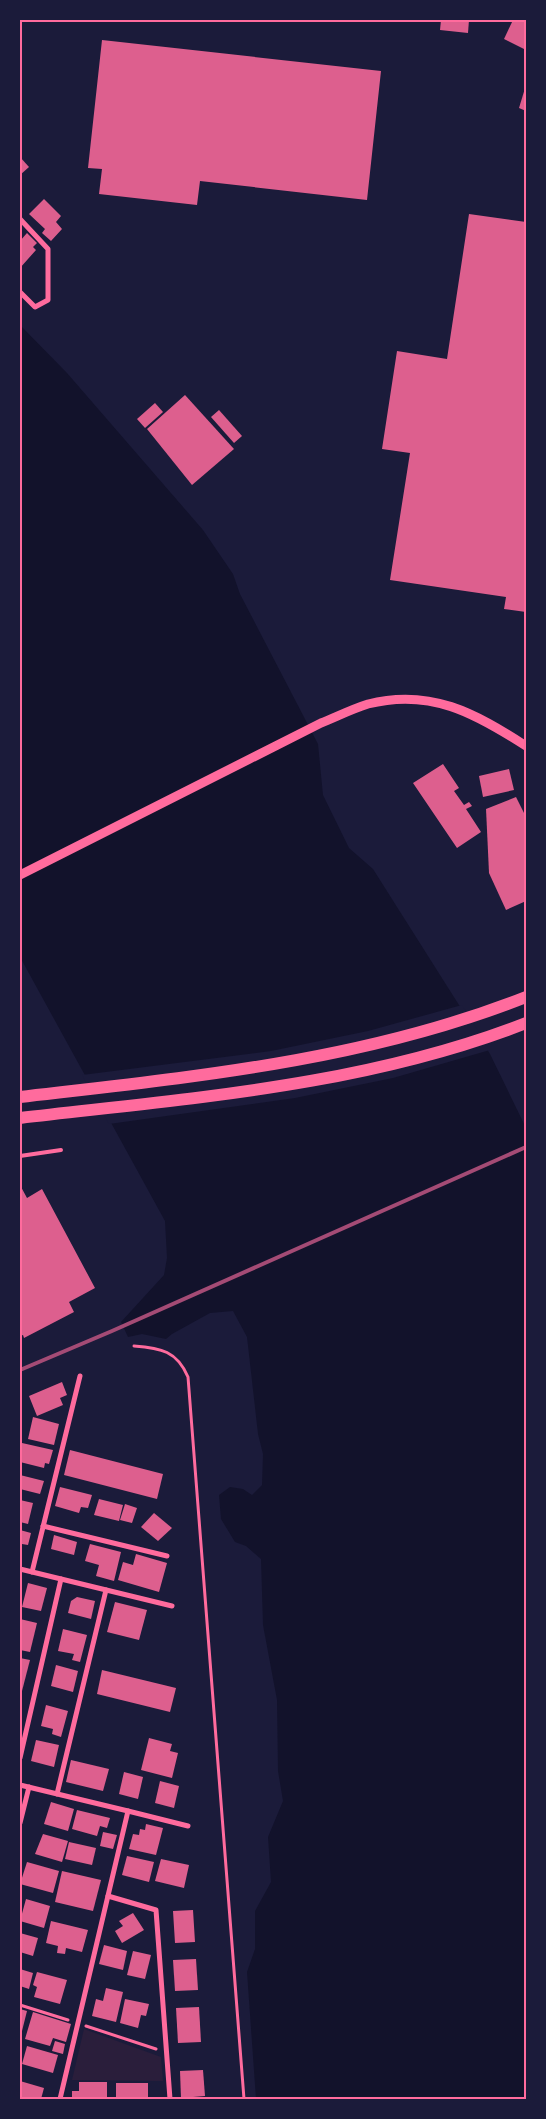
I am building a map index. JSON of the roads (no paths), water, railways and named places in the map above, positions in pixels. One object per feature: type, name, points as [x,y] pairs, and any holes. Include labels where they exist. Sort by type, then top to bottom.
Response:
[{"type":"highway","points":[[20,1097],[243,1070],[345,1052],[412,1036],[490,1011],[526,997]]},
{"type":"highway","points":[[20,1118],[247,1091],[351,1074],[422,1057],[498,1034],[526,1023]]},
{"type":"street","points":[[20,219],[48,249],[48,300],[35,307],[20,292]]},
{"type":"street","points":[[20,875],[321,723],[367,705],[394,699],[435,702],[461,709],[490,723],[526,746]]},
{"type":"street","points":[[32,1572],[80,1376]]},
{"type":"street","points":[[43,1526],[167,1556]]},
{"type":"street","points":[[20,1569],[172,1606]]},
{"type":"street","points":[[20,1758],[61,1579]]},
{"type":"street","points":[[57,1794],[106,1590]]},
{"type":"street","points":[[20,1785],[188,1826]]},
{"type":"street","points":[[20,1823],[29,1787]]},
{"type":"street","points":[[60,2099],[128,1811]]},
{"type":"street","points":[[108,1896],[156,1910],[170,2099]]},
{"type":"lane","points":[[20,1156],[61,1150]]},
{"type":"railway","points":[[20,1370],[526,1147]]}]
